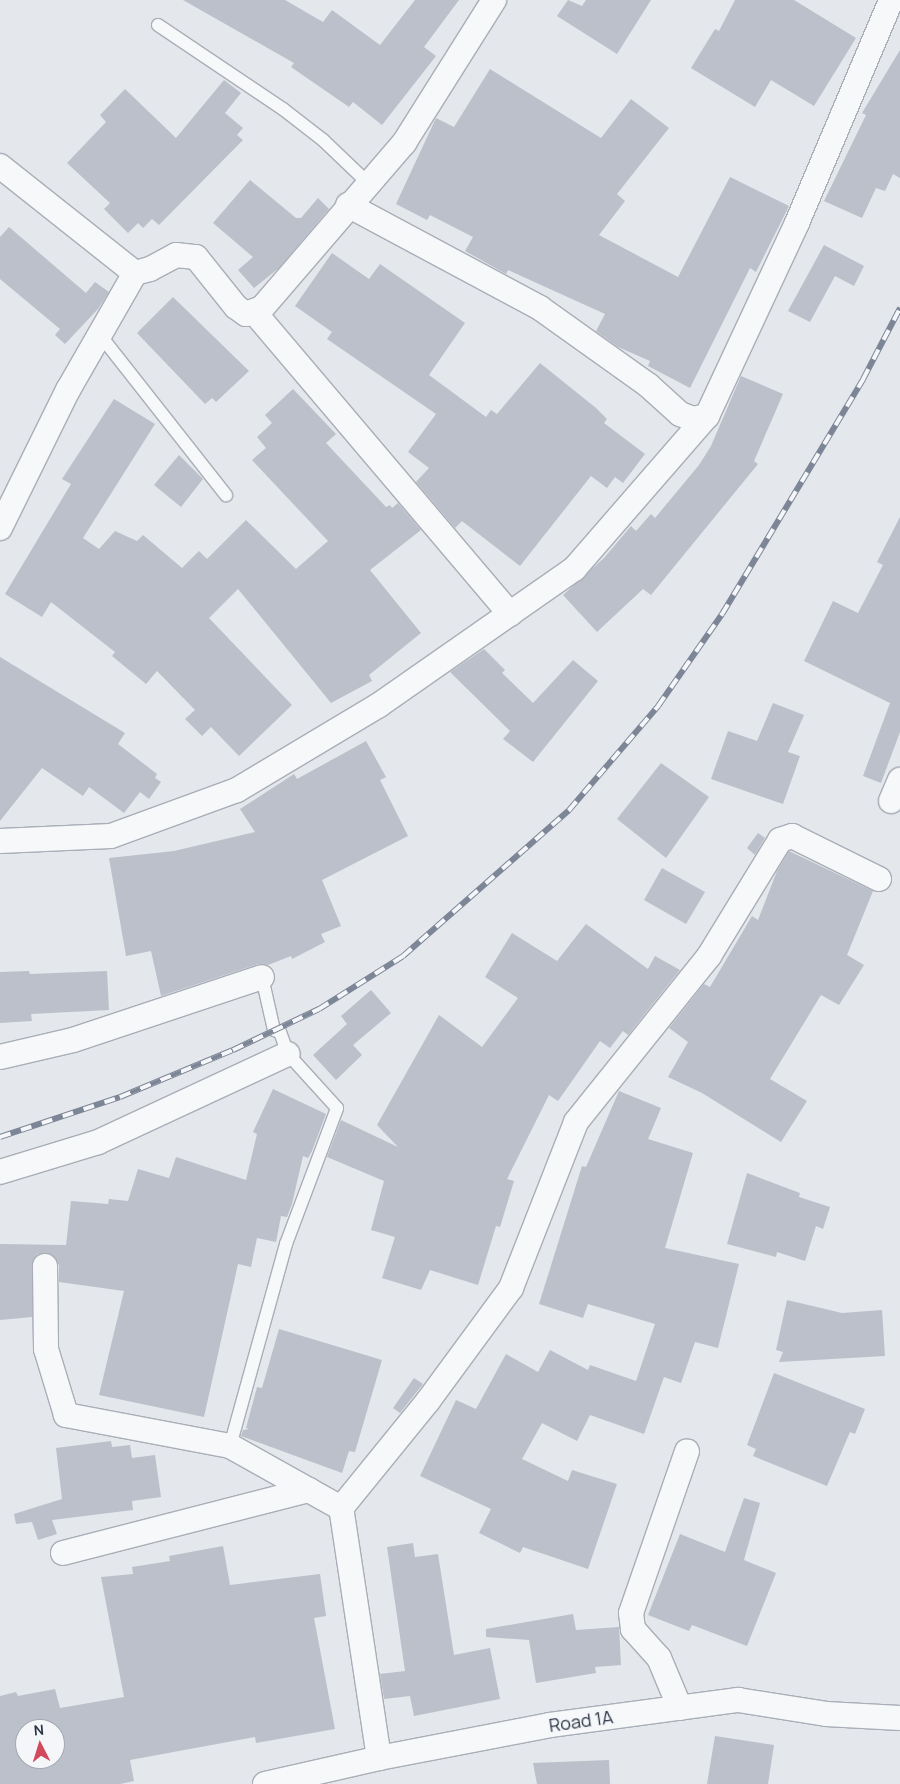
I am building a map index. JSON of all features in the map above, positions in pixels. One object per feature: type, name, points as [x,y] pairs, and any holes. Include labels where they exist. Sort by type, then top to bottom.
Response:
[{"type":"street","points":[[0,528],[68,390],[135,273],[150,269],[176,255],[196,257],[236,307],[246,314],[262,308],[348,205],[369,184],[404,143],[494,0]]},
{"type":"street","points":[[0,841],[111,836],[237,790],[379,705],[574,569],[707,416],[797,224],[891,0]]},
{"type":"street","points":[[0,166],[135,273]]},
{"type":"street","points":[[348,205],[540,308],[648,385],[680,414],[693,419],[707,416]]},
{"type":"street","points":[[254,312],[510,614]]},
{"type":"street","points":[[378,1758],[340,1508],[428,1401],[511,1288],[576,1122],[709,956],[780,840],[792,836],[879,879]]},
{"type":"street","points":[[0,1057],[73,1040],[262,976]]},
{"type":"street","points":[[0,1172],[98,1142],[288,1054]]},
{"type":"street","points":[[45,1266],[46,1348],[66,1415],[230,1446],[340,1508]]},
{"type":"street","points":[[680,1708],[659,1658],[633,1629],[631,1613],[687,1450]]},
{"type":"street","points":[[63,1553],[309,1490]]},
{"type":"street","name":"Road 1A","points":[[265,1784],[378,1758],[550,1725],[738,1700],[826,1714],[872,1718],[900,1718]]},
{"type":"lane","points":[[158,25],[283,109],[323,140],[369,184]]},
{"type":"lane","points":[[100,336],[226,495]]},
{"type":"lane","points":[[230,1446],[286,1244],[337,1108],[288,1054],[280,1032],[274,1030],[262,976]]},
{"type":"building","points":[[183,0],[285,0],[323,22],[332,10],[380,45],[415,0],[459,0],[424,47],[436,56],[382,125],[353,102],[349,107],[291,67],[294,63]]},
{"type":"building","points":[[568,0],[582,6],[586,0],[651,0],[617,54],[557,16]]},
{"type":"building","points":[[735,0],[794,0],[856,38],[814,106],[771,80],[755,107],[691,68],[715,29],[719,31]]},
{"type":"building","points":[[900,50],[900,178],[893,174],[885,191],[876,188],[862,218],[824,201],[866,115],[862,113]]},
{"type":"building","points":[[490,69],[601,138],[631,99],[669,128],[617,194],[625,201],[599,235],[678,277],[730,177],[789,206],[756,272],[750,268],[690,388],[648,366],[650,361],[618,347],[596,331],[605,314],[508,270],[506,274],[465,251],[473,237],[430,215],[427,220],[396,204],[436,118],[454,127]]},
{"type":"building","points":[[224,80],[241,93],[225,113],[243,128],[237,135],[243,140],[159,225],[152,219],[143,228],[138,223],[128,233],[104,209],[110,203],[67,163],[106,122],[100,115],[125,89],[176,138]]},
{"type":"building","points":[[250,180],[296,218],[301,218],[318,198],[329,209],[279,268],[254,288],[238,270],[253,257],[213,223]]},
{"type":"building","points":[[9,227],[86,293],[95,282],[109,292],[98,309],[65,344],[55,335],[60,329],[0,279],[0,237]]},
{"type":"building","points":[[824,245],[864,266],[854,286],[835,276],[810,322],[788,311]]},
{"type":"building","points":[[332,253],[369,279],[380,264],[465,323],[429,375],[486,417],[491,410],[497,414],[540,363],[596,408],[607,419],[604,423],[645,454],[623,483],[615,477],[607,488],[591,476],[520,566],[462,521],[455,528],[416,482],[429,468],[408,452],[436,414],[327,339],[332,332],[295,306]]},
{"type":"building","points":[[173,297],[249,371],[216,402],[212,398],[205,404],[137,333]]},
{"type":"building","points":[[741,376],[783,394],[754,461],[758,464],[651,595],[643,589],[597,632],[563,595],[604,558],[631,526],[636,531],[651,514],[655,518],[699,465],[711,446]]},
{"type":"building","points":[[293,389],[336,434],[326,443],[386,507],[390,505],[392,508],[398,503],[421,530],[370,570],[421,633],[369,675],[372,681],[331,703],[238,589],[209,618],[292,705],[239,756],[211,727],[202,736],[185,719],[195,710],[157,671],[146,684],[112,656],[115,652],[51,602],[42,617],[5,594],[71,484],[62,479],[114,399],[155,424],[83,538],[99,549],[115,531],[137,541],[143,535],[182,568],[199,551],[207,559],[246,520],[296,569],[328,541],[252,460],[266,448],[257,437],[272,423],[265,415]]},
{"type":"building","points":[[179,455],[203,479],[181,507],[154,485]]},
{"type":"building","points":[[900,517],[900,732],[881,783],[863,776],[890,703],[804,661],[833,601],[858,613],[883,565],[877,562]]},
{"type":"building","points":[[484,649],[505,670],[502,673],[533,703],[573,660],[598,681],[533,762],[503,739],[510,731],[450,672]]},
{"type":"building","points":[[0,657],[125,733],[118,744],[157,774],[155,778],[161,782],[149,799],[140,792],[124,813],[89,787],[83,796],[42,768],[0,821]]},
{"type":"building","points":[[773,703],[804,715],[788,752],[800,756],[783,804],[711,779],[728,731],[757,741]]},
{"type":"building","points":[[366,741],[386,777],[380,780],[408,836],[322,880],[341,926],[321,934],[325,942],[292,959],[291,956],[268,965],[258,964],[161,996],[151,951],[126,956],[109,858],[174,851],[255,832],[240,809],[294,774],[297,779]]},
{"type":"building","points":[[661,763],[709,797],[666,858],[617,819]]},
{"type":"building","points":[[758,833],[765,838],[755,855],[747,848]]},
{"type":"building","points":[[789,851],[873,891],[847,955],[864,965],[839,1005],[821,995],[770,1079],[807,1101],[781,1142],[702,1093],[668,1077],[688,1042],[669,1028],[704,984],[710,987],[752,916],[758,920],[777,871]]},
{"type":"building","points":[[662,868],[705,892],[686,924],[644,900]]},
{"type":"building","points":[[586,924],[648,969],[655,956],[680,970],[628,1035],[623,1031],[610,1048],[600,1041],[558,1101],[549,1095],[507,1179],[514,1181],[500,1227],[496,1226],[478,1285],[430,1270],[421,1290],[382,1278],[395,1237],[371,1230],[384,1181],[327,1157],[341,1120],[398,1147],[377,1125],[439,1015],[482,1047],[518,998],[485,977],[512,933],[557,961]]},
{"type":"building","points":[[29,971],[30,974],[107,971],[109,1010],[31,1014],[32,1021],[0,1023],[0,972]]},
{"type":"building","points":[[371,990],[391,1013],[353,1045],[362,1055],[336,1080],[313,1055],[347,1024],[341,1016]]},
{"type":"building","points":[[273,1089],[326,1114],[312,1151],[308,1158],[303,1156],[292,1204],[287,1217],[281,1216],[276,1242],[257,1238],[251,1267],[238,1264],[204,1417],[99,1395],[124,1291],[59,1282],[59,1265],[51,1254],[38,1254],[33,1260],[32,1317],[0,1320],[0,1244],[66,1245],[71,1201],[108,1204],[109,1199],[128,1201],[138,1169],[169,1178],[176,1157],[246,1180],[257,1134],[253,1132]]},
{"type":"building","points":[[619,1091],[661,1108],[648,1139],[693,1153],[665,1248],[739,1264],[718,1348],[695,1342],[681,1383],[664,1377],[644,1434],[590,1415],[577,1441],[542,1423],[522,1459],[568,1481],[572,1470],[617,1484],[588,1569],[523,1547],[520,1553],[479,1533],[491,1509],[420,1476],[456,1400],[476,1409],[506,1354],[538,1372],[550,1350],[588,1370],[590,1365],[636,1381],[655,1324],[588,1304],[583,1318],[539,1304],[582,1166],[586,1167]]},
{"type":"building","points":[[747,1173],[800,1193],[799,1197],[830,1207],[823,1229],[816,1226],[805,1261],[777,1252],[776,1257],[727,1244]]},
{"type":"building","points":[[787,1300],[842,1313],[882,1310],[885,1356],[779,1362],[783,1352],[776,1350]]},
{"type":"building","points":[[279,1329],[382,1360],[355,1452],[349,1451],[342,1473],[241,1436],[243,1430],[249,1429],[246,1428],[257,1387],[262,1388]]},
{"type":"building","points":[[774,1373],[865,1409],[855,1434],[850,1432],[827,1486],[753,1456],[756,1449],[747,1445]]},
{"type":"building","points":[[414,1378],[423,1384],[400,1413],[393,1408]]},
{"type":"building","points":[[111,1441],[112,1447],[130,1445],[132,1458],[155,1455],[161,1497],[132,1501],[133,1510],[52,1520],[57,1534],[38,1540],[32,1522],[16,1524],[14,1514],[62,1499],[56,1448]]},
{"type":"building","points":[[744,1498],[760,1503],[744,1560],[776,1573],[747,1646],[692,1625],[689,1631],[648,1615],[680,1534],[725,1552]]},
{"type":"building","points":[[413,1543],[415,1557],[438,1554],[454,1655],[490,1648],[500,1699],[414,1716],[410,1696],[384,1699],[380,1674],[405,1671],[387,1547]]},
{"type":"building","points":[[223,1546],[230,1585],[320,1574],[326,1616],[314,1618],[335,1729],[256,1743],[255,1737],[130,1760],[134,1781],[120,1784],[0,1784],[0,1696],[16,1692],[18,1696],[55,1689],[60,1708],[124,1697],[101,1577],[133,1574],[132,1567],[170,1561],[169,1556]]},
{"type":"building","points":[[573,1614],[576,1630],[619,1627],[621,1665],[595,1667],[596,1673],[536,1683],[529,1640],[486,1637],[486,1629]]},
{"type":"building","points":[[715,1736],[774,1745],[768,1784],[707,1784]]},
{"type":"building","points":[[609,1760],[610,1784],[537,1784],[533,1763]]},
{"type":"railway","points":[[0,1137],[120,1097],[233,1050],[319,1009],[403,956],[569,810],[658,706],[722,614],[863,379],[900,308]]}]
